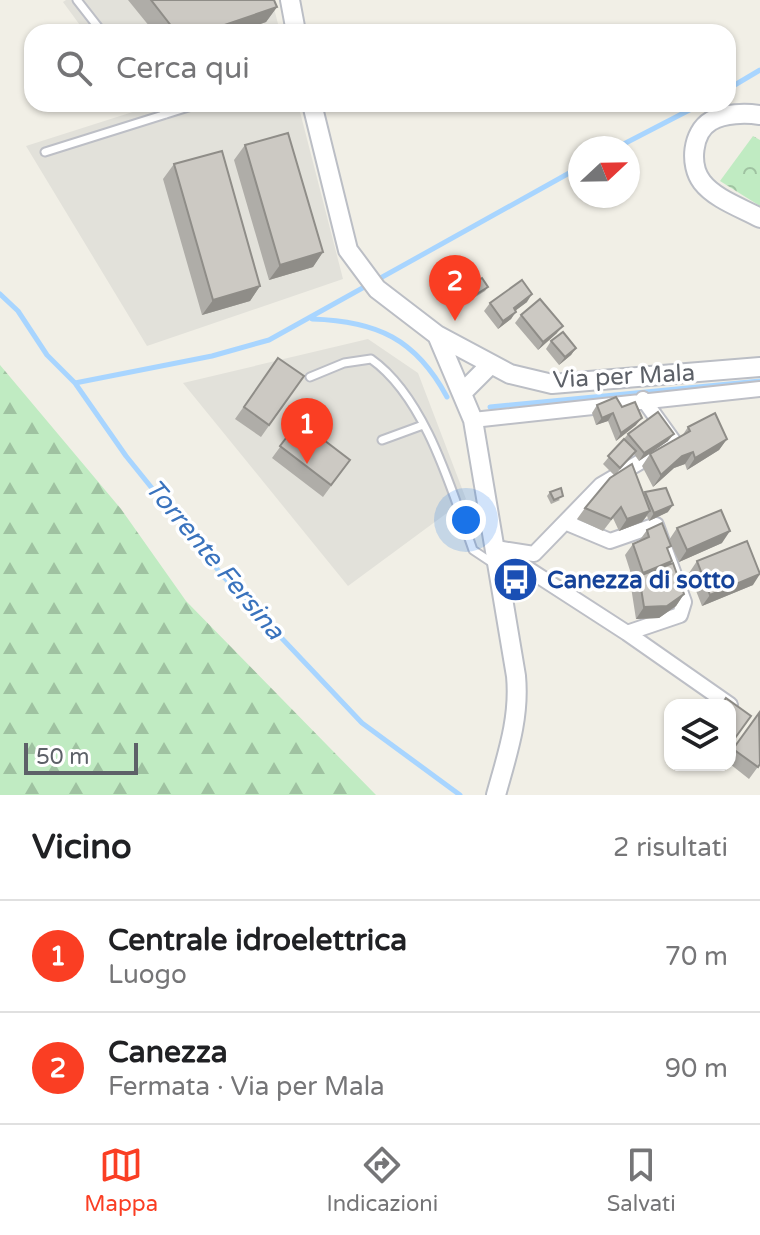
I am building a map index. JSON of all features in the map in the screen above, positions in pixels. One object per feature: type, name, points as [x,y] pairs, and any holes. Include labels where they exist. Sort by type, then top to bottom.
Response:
[{"type":"main road","points":[[290,0],[294,24]]},
{"type":"main road","name":"Via per Mala","points":[[314,112],[348,250],[377,289],[437,335],[510,374],[552,384],[760,367]]},
{"type":"main road","points":[[760,115],[729,115],[710,121],[694,149],[695,167],[703,183],[760,218]]},
{"type":"main road","points":[[437,335],[464,391],[473,420],[516,676],[518,699],[513,733],[496,795]]},
{"type":"main road","points":[[464,391],[491,364]]},
{"type":"street","points":[[473,420],[643,399],[760,389]]},
{"type":"street","points":[[496,556],[534,554],[601,485],[674,442],[643,399]]},
{"type":"street","points":[[567,523],[610,541],[656,525],[684,602],[680,615],[627,633]]},
{"type":"street","points":[[496,556],[627,633],[722,699]]},
{"type":"lane","points":[[77,0],[96,24]]},
{"type":"lane","points":[[45,152],[172,112]]},
{"type":"lane","points":[[310,377],[344,363],[371,359],[393,375],[413,401],[473,550],[496,556]]},
{"type":"lane","points":[[382,440],[423,425]]},
{"type":"shaded area","points":[[272,0],[278,24],[79,24],[63,2]]},
{"type":"shaded area","points":[[133,112],[300,112],[343,279],[147,346],[26,146]]},
{"type":"shaded area","points":[[368,339],[418,373],[466,499],[348,586],[183,383]]},
{"type":"green space","points":[[753,136],[760,140],[760,206],[720,181]]},
{"type":"green space","points":[[0,365],[121,509],[186,601],[376,795],[0,795]]},
{"type":"building","points":[[151,0],[274,0],[277,7],[227,24],[170,24]]},
{"type":"building","points":[[288,133],[323,252],[280,265],[245,145]]},
{"type":"building","points":[[222,151],[260,286],[213,300],[174,164]]},
{"type":"building","points":[[482,278],[488,287],[475,295],[469,286]]},
{"type":"building","points":[[522,280],[532,294],[503,321],[490,303]]},
{"type":"building","points":[[540,299],[563,326],[543,342],[521,315]]},
{"type":"building","points":[[563,332],[576,348],[565,357],[551,341]]},
{"type":"building","points":[[278,358],[304,376],[269,425],[244,407]]},
{"type":"building","points":[[616,397],[622,407],[635,402],[642,418],[621,433],[613,413],[602,418],[597,405]]},
{"type":"building","points":[[658,412],[674,434],[644,453],[628,434]]},
{"type":"building","points":[[715,413],[727,439],[695,458],[693,452],[682,456],[661,475],[650,454],[690,431],[688,427]]},
{"type":"building","points":[[299,421],[350,460],[331,485],[280,446]]},
{"type":"building","points":[[624,439],[636,451],[620,468],[608,456]]},
{"type":"building","points":[[632,464],[650,511],[627,519],[621,507],[611,519],[585,508],[610,478]]},
{"type":"building","points":[[561,488],[563,496],[554,500],[550,492]]},
{"type":"building","points":[[666,488],[673,505],[654,513],[645,492]]},
{"type":"building","points":[[721,510],[730,531],[687,550],[677,528]]},
{"type":"building","points":[[662,523],[671,546],[667,548],[672,561],[643,573],[633,544],[649,537],[647,530]]},
{"type":"building","points":[[747,541],[760,574],[710,595],[697,561]]},
{"type":"building","points":[[673,563],[684,594],[667,606],[644,607],[639,576]]},
{"type":"building","points":[[736,705],[751,716],[736,737]]},
{"type":"building","points":[[759,713],[758,767],[736,751],[736,745]]},
{"type":"waterway","points":[[736,84],[760,70]]},
{"type":"waterway","points":[[639,136],[686,112]]},
{"type":"waterway","points":[[75,383],[212,356],[269,340],[568,174]]},
{"type":"waterway","name":"Torrente Fersina","points":[[0,294],[18,311],[47,355],[75,383],[126,456],[222,575],[362,723],[460,795]]},
{"type":"waterway","points":[[312,319],[356,324],[392,337],[422,361],[447,397]]},
{"type":"waterway","points":[[490,407],[760,381]]},
{"type":"place","name":"Canezza","points":[[455,321]]},
{"type":"place","name":"Centrale idroelettrica","points":[[307,464]]},
{"type":"place","name":"Canezza di sotto","points":[[516,580]]}]
